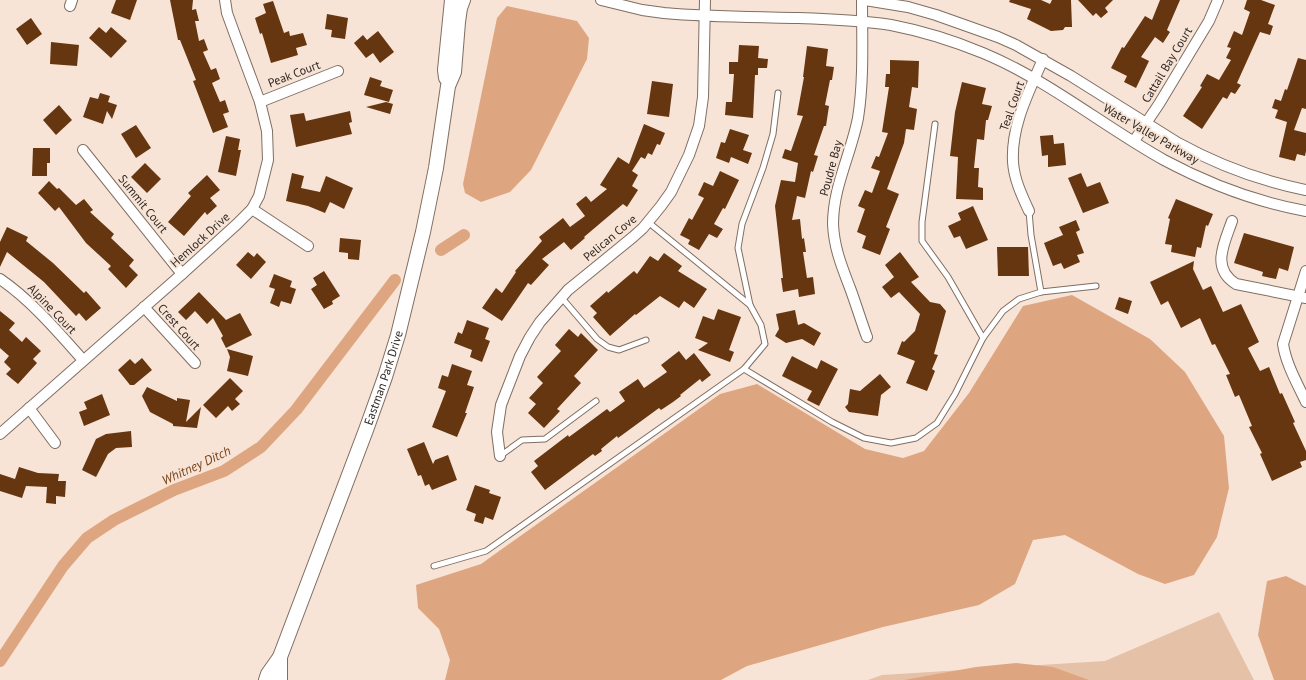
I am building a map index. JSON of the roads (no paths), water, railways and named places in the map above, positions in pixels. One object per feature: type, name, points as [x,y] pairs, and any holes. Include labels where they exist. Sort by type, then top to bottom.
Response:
[{"type":"street","name":"Hemlock Drive","points":[[0,434],[238,224],[252,209],[259,196],[268,160],[267,131],[260,102],[234,35],[227,12],[226,0]]},
{"type":"street","name":"Eastman Park Drive","points":[[448,86],[445,70],[452,0]]},
{"type":"street","name":"Eastman Park Drive","points":[[266,680],[268,674],[280,657],[366,430],[396,342],[423,232],[436,168],[448,86],[454,72],[458,22],[463,0]]},
{"type":"street","name":"Water Valley Parkway","points":[[601,0],[642,10],[670,14],[838,19],[890,25],[947,40],[983,53],[1035,79],[1163,159],[1214,185],[1275,204],[1306,211]]},
{"type":"street","name":"Pelican Cove","points":[[500,456],[497,432],[501,405],[512,374],[530,337],[540,322],[561,297],[578,281],[633,238],[648,222],[671,192],[679,178],[695,141],[699,126],[703,97],[705,0]]},
{"type":"street","name":"Water Valley Parkway","points":[[863,0],[908,7],[965,24],[998,36],[1043,59],[1198,154],[1253,176],[1306,190]]},
{"type":"street","name":"Poudre Bay","points":[[863,0],[862,59],[858,119],[837,189],[833,225],[838,256],[867,337]]},
{"type":"street","name":"Cattail Bay Court","points":[[1134,141],[1209,21],[1218,0]]},
{"type":"street","points":[[1035,79],[1043,59]]},
{"type":"street","name":"Peak Court","points":[[260,102],[338,71]]},
{"type":"street","name":"Teal Court","points":[[1029,211],[1019,190],[1013,162],[1014,141],[1018,120],[1035,79]]},
{"type":"street","name":"Summit Court","points":[[84,150],[182,274]]},
{"type":"street","points":[[252,209],[308,246]]},
{"type":"street","points":[[1232,221],[1220,258],[1221,266],[1226,276],[1236,284],[1302,297]]},
{"type":"street","points":[[1306,271],[1302,297],[1283,344],[1291,370],[1306,402]]},
{"type":"street","name":"Alpine Court","points":[[0,279],[23,296],[38,310],[84,360]]},
{"type":"street","name":"Crest Court","points":[[144,307],[195,363]]},
{"type":"street","points":[[29,408],[55,443]]},
{"type":"street","name":"Eastman Park Drive","points":[[280,657],[280,680]]},
{"type":"lane","points":[[434,566],[486,550],[744,369],[765,344],[761,325],[750,305],[738,248],[742,224],[763,168],[773,134],[778,93]]},
{"type":"lane","points":[[935,124],[922,222],[922,241],[948,277],[983,338]]},
{"type":"lane","points":[[1029,211],[1031,235],[1041,292]]},
{"type":"lane","points":[[648,222],[750,305]]},
{"type":"lane","points":[[744,369],[832,422],[864,438],[890,443],[916,438],[937,423],[955,394],[983,338],[1003,311],[1019,299],[1041,292],[1096,286]]},
{"type":"lane","points":[[561,297],[597,339],[608,347],[619,350],[646,340]]},
{"type":"lane","points":[[500,456],[522,440],[545,440],[596,401]]},
{"type":"waterway","name":"Whitney Ditch","points":[[441,250],[464,235]]},
{"type":"waterway","name":"Whitney Ditch","points":[[0,661],[63,566],[87,538],[114,520],[174,490],[224,471],[261,447],[296,410],[395,280]]}]
